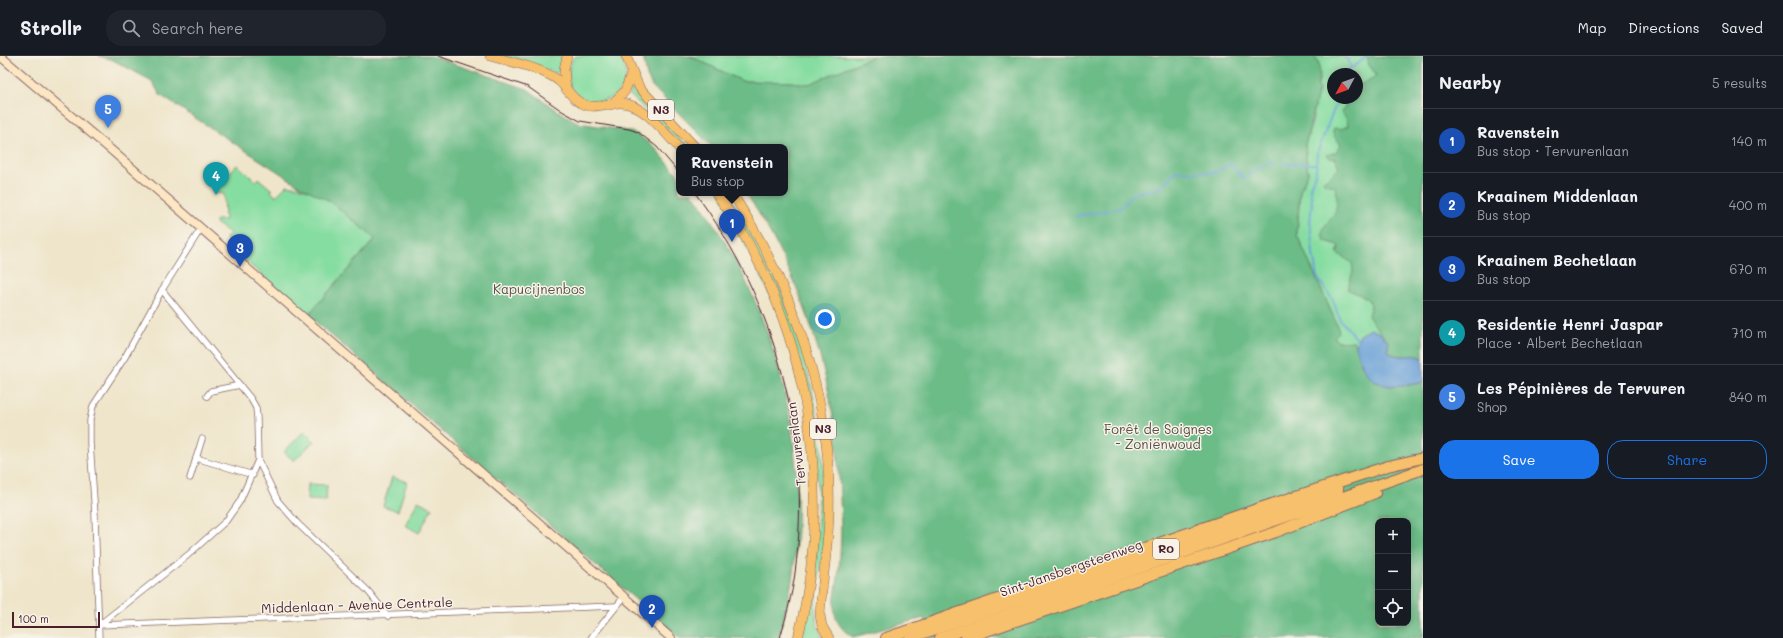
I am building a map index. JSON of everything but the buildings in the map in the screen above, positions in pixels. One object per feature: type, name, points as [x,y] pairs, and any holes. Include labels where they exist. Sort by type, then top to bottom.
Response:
[{"type":"highway","points":[[886,638],[1250,511],[1388,466],[1423,460]]},
{"type":"highway","name":"Sint-Jansbergsteenweg","points":[[910,638],[1423,460]]},
{"type":"highway","name":"Sint-Jansbergsteenweg","points":[[940,638],[1423,469]]},
{"type":"highway","points":[[966,638],[1276,532],[1423,474]]},
{"type":"main road","name":"N3","points":[[490,56],[549,76],[559,81],[573,98],[586,105],[601,107],[623,103],[640,110],[676,145]]},
{"type":"main road","points":[[566,89],[564,69],[568,56]]},
{"type":"main road","name":"N3","points":[[626,56],[643,92],[692,144]]},
{"type":"main road","points":[[611,105],[625,91],[632,70]]},
{"type":"main road","name":"Tervurenlaan","points":[[718,196],[751,249],[776,303],[795,359],[810,426],[814,467],[814,547],[805,607],[798,638]]},
{"type":"main road","name":"Tervurenlaan","points":[[734,196],[756,230],[774,265],[799,325],[814,378],[823,424],[828,470],[829,514],[820,615],[822,626],[828,638]]},
{"type":"street","points":[[0,56],[671,638]]},
{"type":"street","points":[[99,638],[95,514],[90,443],[91,413],[93,406],[125,356],[162,290],[200,230]]},
{"type":"street","points":[[99,625],[188,555],[226,521],[240,501],[253,475],[258,460],[256,408],[251,399],[162,290]]},
{"type":"street","points":[[207,396],[210,391],[240,385]]},
{"type":"street","points":[[190,478],[202,439]]},
{"type":"street","points":[[196,458],[253,475]]},
{"type":"street","points":[[258,460],[278,501],[298,524],[368,591],[388,616]]},
{"type":"street","points":[[591,638],[624,597]]},
{"type":"street","name":"Middenlaan - Avenue Centrale","points":[[99,625],[388,616],[616,606]]},
{"type":"green space","name":"Kapucijnenbos","points":[[99,56],[431,56],[527,89],[561,113],[579,123],[628,131],[637,134],[655,148],[676,172],[676,196],[694,196],[720,235],[744,279],[764,325],[780,373],[790,422],[796,472],[797,523],[792,581],[778,638],[680,638],[308,315],[375,239],[330,201],[300,186],[160,95],[152,81],[113,60]]},
{"type":"green space","points":[[501,56],[563,56],[559,72],[556,73]]},
{"type":"green space","points":[[575,56],[619,56],[625,71],[624,83],[618,93],[607,100],[595,102],[583,100],[574,93],[569,79],[569,67]]},
{"type":"green space","name":"Forêt de Soignes - Zoniënwoud","points":[[643,56],[690,56],[742,81],[809,84],[874,56],[1314,56],[1319,66],[1319,90],[1305,145],[1308,173],[1300,191],[1297,235],[1334,318],[1339,332],[1334,337],[1338,341],[1343,342],[1354,341],[1363,367],[1376,381],[1386,385],[1396,386],[1423,382],[1423,638],[931,638],[924,618],[853,637],[850,635],[839,624],[834,609],[838,578],[841,526],[837,449],[829,392],[813,332],[791,274],[762,219],[748,196],[788,196],[788,144],[709,144],[652,86],[647,76]]},
{"type":"green space","points":[[690,56],[874,56],[809,84],[742,81]]},
{"type":"green space","points":[[1314,56],[1343,56],[1344,59],[1354,56],[1367,56],[1369,65],[1375,73],[1376,76],[1363,84],[1363,68],[1327,68],[1327,104],[1346,104],[1345,106],[1423,358],[1412,355],[1400,357],[1388,351],[1363,332],[1355,346],[1336,340],[1334,337],[1339,332],[1334,318],[1297,235],[1300,191],[1308,173],[1305,145],[1313,119],[1320,77],[1319,63]]},
{"type":"green space","points":[[1367,56],[1423,56],[1423,358],[1418,356],[1400,356],[1392,354],[1388,351],[1388,342],[1368,316],[1371,304],[1364,297],[1347,289],[1353,271],[1352,263],[1337,253],[1339,248],[1338,245],[1325,241],[1322,234],[1324,227],[1334,214],[1337,200],[1335,186],[1325,184],[1323,181],[1330,177],[1339,168],[1335,158],[1330,158],[1327,155],[1336,152],[1341,145],[1333,131],[1334,128],[1341,129],[1348,126],[1347,119],[1342,113],[1346,104],[1363,104],[1363,84],[1376,76],[1369,65]]},
{"type":"green space","points":[[631,90],[634,90],[688,144],[680,144],[630,95]]},
{"type":"green space","points":[[237,165],[256,181],[258,178],[272,190],[271,192],[276,196],[287,185],[300,187],[324,198],[345,212],[375,239],[308,315],[233,250],[226,238],[230,233],[216,223],[216,220],[225,220],[224,194],[215,193],[215,188]]},
{"type":"green space","points":[[721,196],[729,196],[750,228],[770,265],[787,304],[811,385],[819,427],[825,510],[822,555],[816,596],[817,621],[823,638],[802,638],[815,566],[818,494],[812,422],[806,386],[797,350]]},
{"type":"green space","points":[[304,431],[314,441],[294,461],[284,452]]},
{"type":"green space","points":[[392,477],[407,482],[398,511],[383,506]]},
{"type":"green space","points":[[308,484],[327,485],[326,501],[307,500]]},
{"type":"green space","points":[[418,501],[432,508],[419,533],[405,525]]},
{"type":"water","points":[[1371,329],[1380,333],[1388,342],[1388,351],[1392,354],[1400,356],[1418,356],[1423,358],[1423,382],[1392,386],[1384,385],[1371,378],[1360,360],[1355,346],[1360,335]]},
{"type":"waterway","points":[[1345,56],[1351,65],[1350,68]]},
{"type":"waterway","points":[[1352,68],[1368,56]]},
{"type":"waterway","points":[[1336,104],[1317,153],[1316,171],[1310,188],[1312,203],[1310,222],[1317,277],[1333,300],[1340,320],[1358,340]]},
{"type":"waterway","points":[[1150,190],[1161,187],[1176,171],[1212,173],[1231,164],[1243,178],[1267,163],[1275,163]]},
{"type":"waterway","points":[[1283,164],[1316,164]]},
{"type":"waterway","points":[[1076,216],[1121,208],[1132,194],[1148,190]]},
{"type":"tram line","points":[[438,56],[528,87],[562,111],[580,121],[629,129],[638,132],[657,147],[676,169]]},
{"type":"tram line","points":[[697,196],[723,235],[747,279],[767,325],[782,373],[793,423],[798,473],[799,523],[794,581],[780,638]]},
{"type":"place","name":"Les Pépinières de Tervuren","points":[[108,128]]},
{"type":"place","name":"Residentie Henri Jaspar","points":[[216,195]]},
{"type":"place","name":"Ravenstein","points":[[732,242]]},
{"type":"place","name":"Kraainem Bechetlaan","points":[[240,267]]},
{"type":"place","name":"Kraainem Middenlaan","points":[[652,628]]}]
